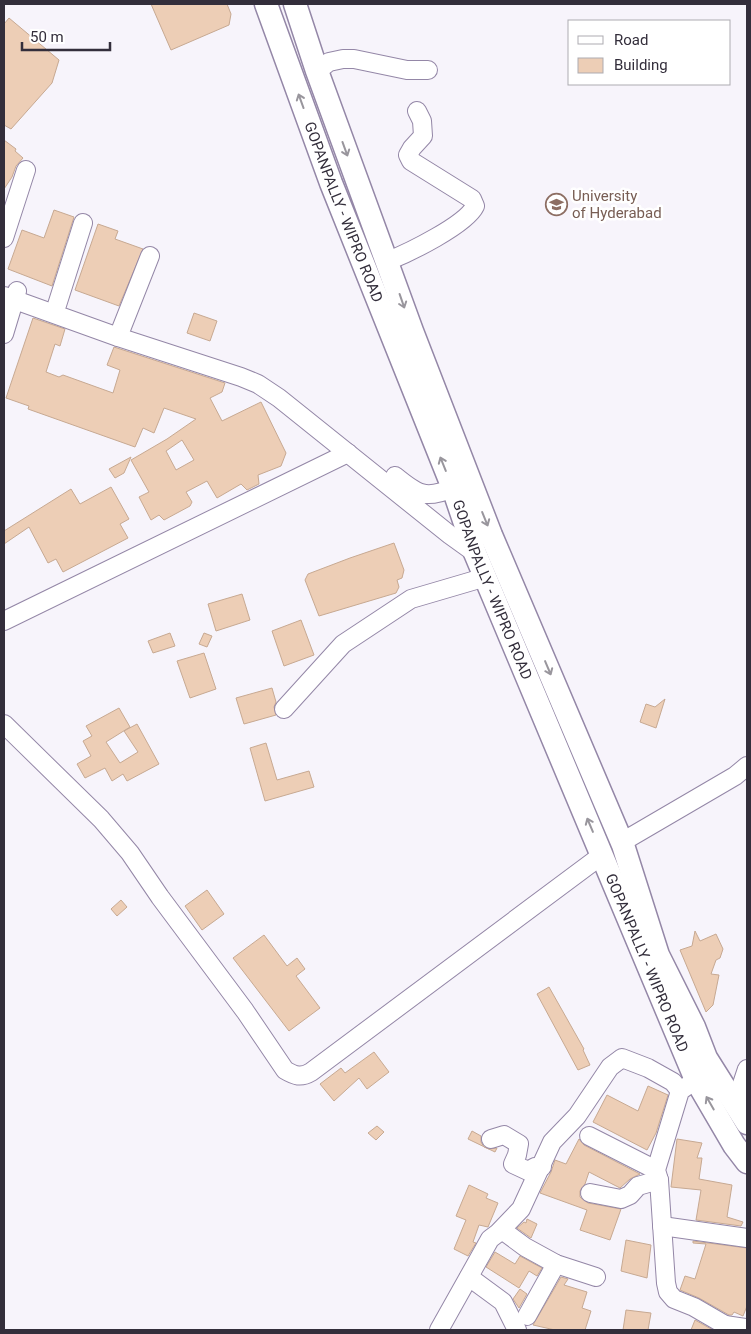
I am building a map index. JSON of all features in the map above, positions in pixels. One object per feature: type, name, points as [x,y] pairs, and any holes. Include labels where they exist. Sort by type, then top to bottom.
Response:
[{"type":"main road","name":"GOPANPALLY - WIPRO ROAD","points":[[266,4],[359,253],[453,488],[475,553],[602,855],[688,1085],[747,1162]]},
{"type":"main road","name":"GOPANPALLY - WIPRO ROAD","points":[[295,4],[317,71],[412,331],[491,535],[622,842],[658,955],[694,1027],[706,1058],[741,1114]]},
{"type":"main road","points":[[351,232],[380,243]]},
{"type":"main road","points":[[359,253],[380,243]]},
{"type":"street","points":[[317,71],[329,62],[343,58],[407,70],[428,70]]},
{"type":"street","points":[[380,243],[409,252],[456,224],[471,213],[475,206],[472,199],[411,162],[408,155],[423,136],[422,121],[418,110]]},
{"type":"street","points":[[4,238],[9,203],[26,170]]},
{"type":"street","points":[[57,305],[83,223]]},
{"type":"street","points":[[119,332],[150,256]]},
{"type":"street","points":[[10,293],[57,305],[119,332],[245,368],[262,375],[285,390],[361,448],[412,490],[432,495],[453,488]]},
{"type":"street","points":[[10,293],[258,384],[279,398],[475,553]]},
{"type":"street","points":[[4,334],[10,293]]},
{"type":"street","points":[[4,621],[348,453]]},
{"type":"street","points":[[284,709],[343,644],[411,599],[486,577]]},
{"type":"street","points":[[4,724],[101,819],[130,853],[160,897],[245,1011],[285,1070],[294,1076],[303,1077],[311,1072],[602,855]]},
{"type":"street","points":[[622,842],[735,776],[747,766]]},
{"type":"street","points":[[439,1330],[490,1239],[502,1230],[521,1209],[552,1142],[578,1116],[610,1067],[622,1058],[648,1068],[673,1082],[688,1085],[657,1175],[668,1292],[674,1299],[694,1307],[724,1328],[747,1327]]},
{"type":"street","points":[[741,1114],[747,1070]]},
{"type":"street","points":[[492,1139],[504,1135],[519,1144],[513,1164],[528,1171],[535,1167],[542,1167]]},
{"type":"street","points":[[589,1136],[657,1175]]},
{"type":"street","points":[[590,1194],[621,1199],[630,1195],[638,1186],[657,1175]]},
{"type":"street","points":[[662,1226],[747,1238]]},
{"type":"street","points":[[502,1230],[525,1247],[556,1264],[596,1277]]},
{"type":"street","points":[[469,1277],[503,1302],[522,1323],[556,1264]]},
{"type":"building","points":[[151,4],[227,4],[231,14],[229,25],[171,50]]},
{"type":"building","points":[[9,18],[59,60],[52,83],[11,129],[4,125],[4,24]]},
{"type":"building","points":[[4,140],[16,149],[15,151],[23,158],[16,166],[12,177],[4,189]]},
{"type":"building","points":[[54,210],[74,217],[52,286],[8,269],[22,230],[44,238]]},
{"type":"building","points":[[98,224],[118,231],[115,239],[143,249],[119,306],[75,290]]},
{"type":"building","points":[[194,313],[217,321],[210,341],[187,333]]},
{"type":"building","points":[[33,318],[65,329],[60,346],[55,344],[46,372],[59,377],[63,375],[113,393],[120,370],[107,365],[114,347],[225,383],[222,392],[210,398],[222,421],[261,402],[286,453],[281,466],[258,475],[259,484],[247,490],[241,484],[217,498],[207,481],[186,492],[192,502],[190,506],[164,520],[159,515],[151,520],[139,497],[149,492],[131,460],[196,419],[164,408],[154,433],[143,428],[135,447],[28,409],[29,406],[6,398]],"holes":[[[182,440],[194,460],[176,470],[166,451]]]},
{"type":"building","points":[[131,457],[124,473],[115,478],[109,469]]},
{"type":"building","points":[[111,487],[129,519],[120,524],[128,538],[63,572],[56,559],[48,563],[29,527],[4,544],[4,531],[71,489],[80,504]]},
{"type":"building","points":[[394,543],[404,570],[402,578],[397,580],[399,587],[396,593],[319,616],[305,580],[308,574]]},
{"type":"building","points":[[242,594],[250,620],[216,631],[208,604]]},
{"type":"building","points":[[301,620],[314,655],[284,666],[272,631]]},
{"type":"building","points":[[170,633],[175,646],[153,653],[148,641]]},
{"type":"building","points":[[204,633],[212,636],[207,647],[199,644]]},
{"type":"building","points":[[204,653],[216,689],[190,698],[177,661]]},
{"type":"building","points":[[272,688],[276,702],[274,707],[276,715],[244,724],[236,698]]},
{"type":"building","points":[[665,699],[656,728],[640,722],[646,704],[655,707]]},
{"type":"building","points":[[119,708],[130,727],[106,742],[120,763],[138,752],[124,731],[137,724],[159,764],[127,781],[123,774],[112,781],[105,768],[85,778],[77,764],[91,756],[83,741],[92,736],[86,726]]},
{"type":"building","points":[[266,743],[277,780],[309,771],[314,787],[265,801],[250,748]]},
{"type":"building","points":[[207,890],[224,914],[202,930],[185,906]]},
{"type":"building","points":[[121,900],[127,907],[117,916],[111,909]]},
{"type":"building","points":[[695,931],[700,941],[716,934],[723,949],[720,958],[716,960],[711,974],[719,975],[713,1005],[706,1012],[680,950],[692,946]]},
{"type":"building","points":[[264,935],[287,966],[297,958],[305,969],[296,976],[320,1008],[289,1031],[233,958]]},
{"type":"building","points":[[549,987],[584,1049],[590,1065],[578,1070],[537,994]]},
{"type":"building","points":[[374,1052],[389,1072],[367,1089],[359,1078],[334,1101],[320,1084],[341,1068],[345,1073]]},
{"type":"building","points":[[648,1086],[668,1095],[656,1133],[647,1150],[593,1122],[607,1095],[638,1111]]},
{"type":"building","points":[[377,1126],[384,1132],[376,1140],[368,1133]]},
{"type":"building","points":[[472,1131],[481,1136],[481,1142],[484,1147],[468,1139]]},
{"type":"building","points":[[579,1139],[584,1145],[640,1174],[630,1179],[620,1188],[589,1172],[585,1184],[580,1191],[580,1197],[588,1203],[621,1209],[610,1240],[580,1230],[587,1210],[540,1193],[555,1160],[566,1164]]},
{"type":"building","points":[[677,1139],[702,1143],[697,1158],[702,1158],[699,1179],[732,1185],[727,1217],[743,1222],[741,1226],[696,1220],[701,1190],[671,1187]]},
{"type":"building","points":[[469,1185],[488,1194],[486,1198],[498,1203],[488,1227],[479,1225],[473,1242],[476,1243],[468,1256],[454,1249],[466,1220],[456,1216]]},
{"type":"building","points":[[527,1219],[537,1224],[531,1238],[517,1228],[524,1222],[526,1223]]},
{"type":"building","points":[[626,1240],[651,1245],[647,1278],[621,1271]]},
{"type":"building","points":[[693,1241],[747,1248],[747,1306],[743,1316],[734,1312],[732,1315],[729,1315],[699,1298],[680,1290],[685,1276],[695,1279],[706,1244],[693,1243]]},
{"type":"building","points":[[495,1252],[515,1264],[520,1256],[542,1268],[537,1276],[529,1271],[519,1288],[486,1267]]},
{"type":"building","points":[[561,1277],[568,1279],[564,1285],[587,1292],[582,1308],[591,1311],[585,1330],[555,1330],[533,1325]]},
{"type":"building","points":[[520,1289],[527,1294],[519,1308],[513,1299]]},
{"type":"building","points":[[626,1310],[651,1313],[648,1330],[623,1330]]},
{"type":"building","points":[[695,1320],[713,1330],[691,1330]]},
{"type":"place","name":"University of Hyderabad","points":[[556,205]]}]
